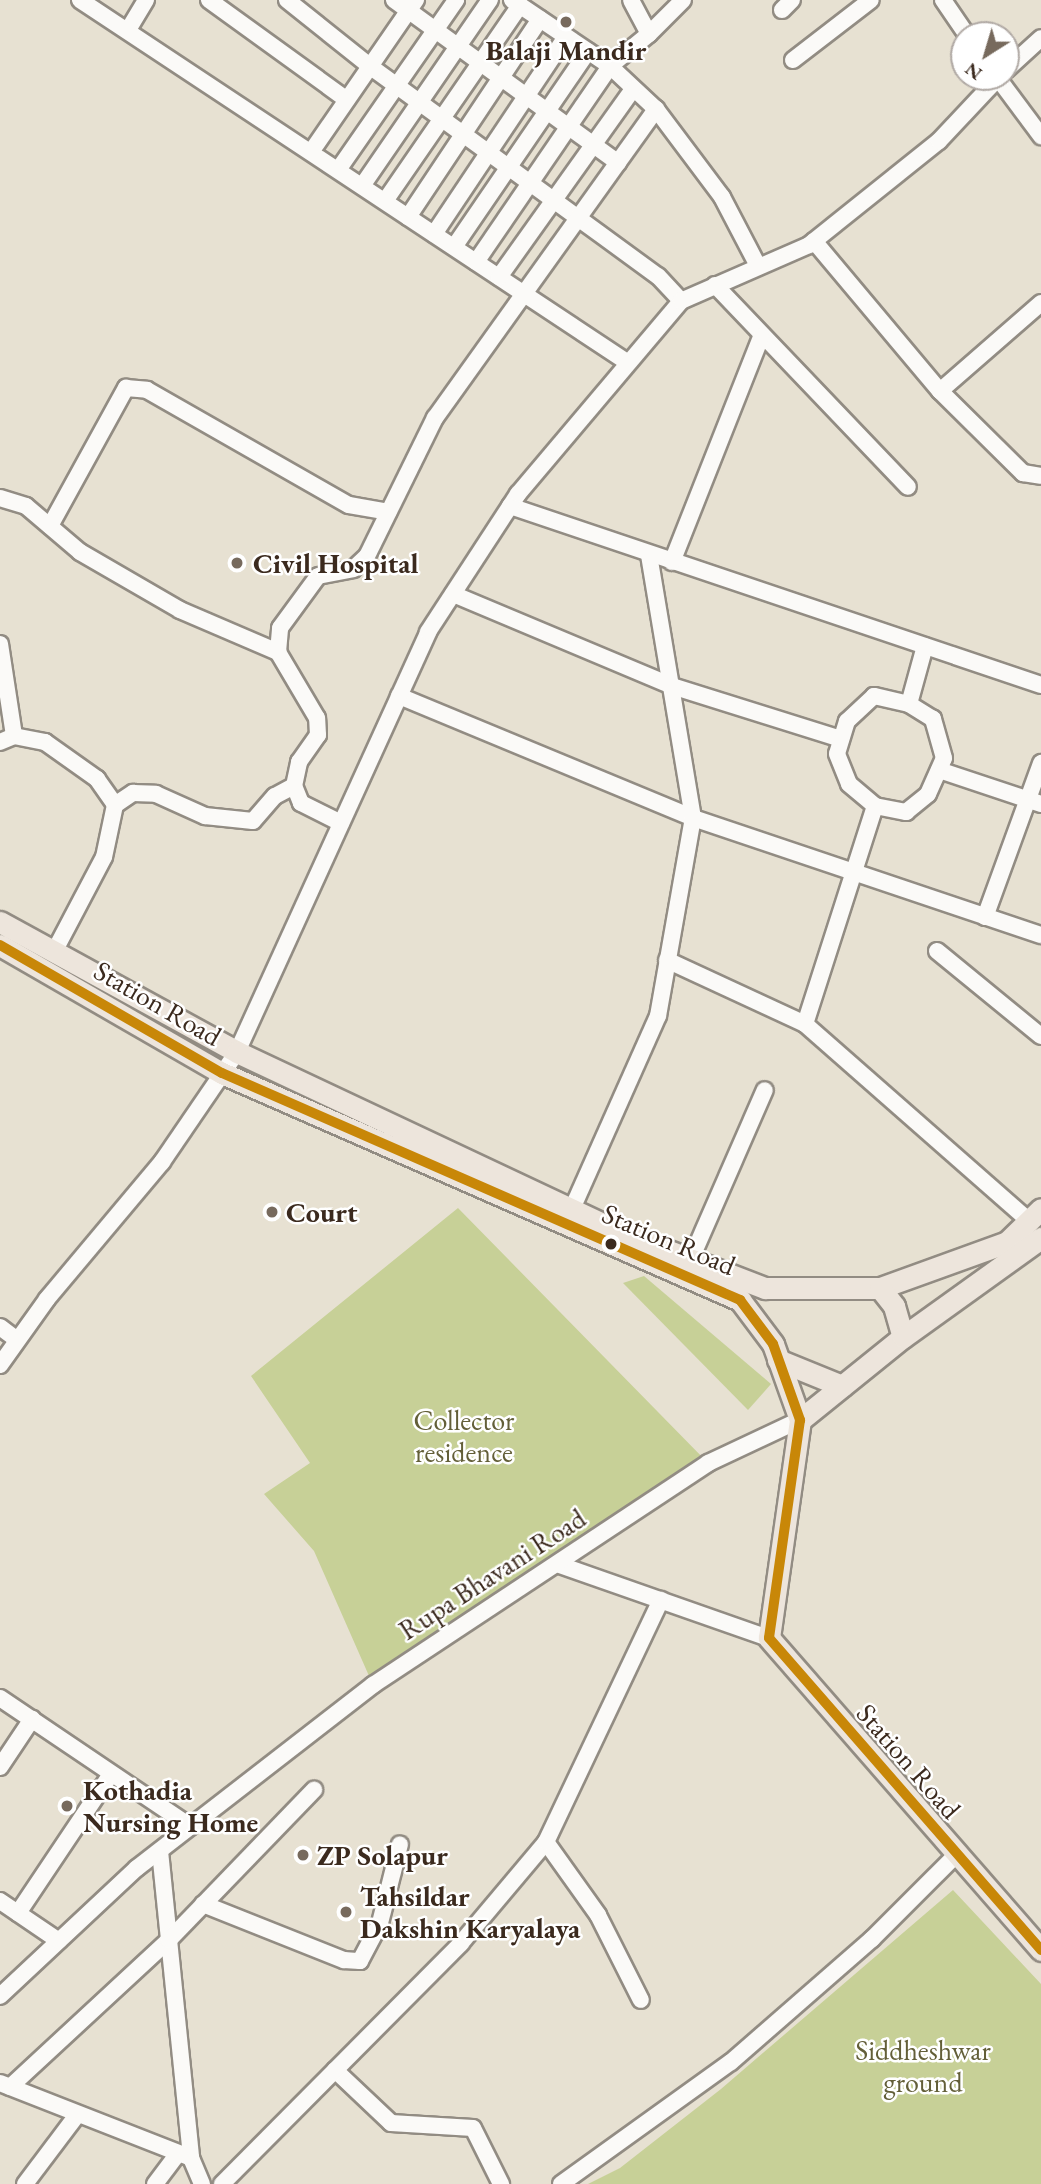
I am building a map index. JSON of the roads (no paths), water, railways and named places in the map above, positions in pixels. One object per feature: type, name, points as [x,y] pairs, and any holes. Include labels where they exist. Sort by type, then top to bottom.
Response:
[{"type":"main road","points":[[0,922],[237,1052],[572,1209],[765,1288],[880,1288],[1007,1242],[1037,1223]]},
{"type":"main road","name":"Station Road","points":[[0,945],[222,1073],[740,1300],[773,1344],[800,1420],[769,1638],[955,1856],[1041,1950]]},
{"type":"main road","name":"Rupa Bhavani Road","points":[[800,1420],[1037,1223]]},
{"type":"main road","points":[[880,1288],[894,1306],[903,1337]]},
{"type":"main road","points":[[778,1360],[842,1386]]},
{"type":"street","points":[[80,0],[627,362]]},
{"type":"street","points":[[128,30],[146,0]]},
{"type":"street","points":[[209,0],[347,100]]},
{"type":"street","points":[[287,0],[371,67],[659,276],[681,301]]},
{"type":"street","points":[[394,0],[412,6],[458,47],[618,163]]},
{"type":"street","points":[[338,170],[456,0]]},
{"type":"street","points":[[362,186],[490,0]]},
{"type":"street","points":[[631,0],[649,34]]},
{"type":"street","points":[[476,262],[610,66],[649,34],[682,0]]},
{"type":"street","points":[[793,60],[871,0]]},
{"type":"street","points":[[943,0],[957,21]]},
{"type":"street","points":[[385,201],[480,63],[516,3],[610,66],[656,109],[722,197],[757,264]]},
{"type":"street","points":[[311,152],[412,6]]},
{"type":"street","points":[[408,217],[540,19]]},
{"type":"street","points":[[434,234],[566,37]]},
{"type":"street","points":[[1020,57],[1041,38]]},
{"type":"street","points":[[454,247],[588,51]]},
{"type":"street","points":[[499,277],[633,89]]},
{"type":"street","points":[[0,1365],[17,1340],[162,1162],[237,1052],[428,632],[510,506],[627,362],[681,301],[757,264],[814,241],[939,141],[986,91]]},
{"type":"street","points":[[1010,91],[1041,136]]},
{"type":"street","points":[[341,822],[301,803],[294,786],[299,762],[317,735],[317,718],[278,652],[280,628],[318,576],[353,569],[368,556],[435,418],[656,109]]},
{"type":"street","points":[[1024,113],[1041,109]]},
{"type":"street","points":[[814,241],[940,391],[1023,474],[1041,476]]},
{"type":"street","points":[[715,285],[761,337],[908,487]]},
{"type":"street","points":[[940,391],[1041,303]]},
{"type":"street","points":[[672,562],[761,337]]},
{"type":"street","points":[[50,526],[126,388],[147,390],[349,505],[388,512]]},
{"type":"street","points":[[0,498],[26,506],[80,552],[180,610],[278,652]]},
{"type":"street","points":[[510,506],[1041,685]]},
{"type":"street","points":[[572,1209],[658,1016],[692,818],[649,554]]},
{"type":"street","points":[[453,594],[672,686],[841,739]]},
{"type":"street","points":[[0,644],[7,739],[45,742],[75,759],[97,779],[115,805]]},
{"type":"street","points":[[909,704],[925,646]]},
{"type":"street","points":[[399,696],[692,818],[985,918],[1041,934]]},
{"type":"street","points":[[874,696],[909,704],[933,719],[944,758],[928,794],[906,812],[875,806],[849,784],[837,754],[847,721],[874,696]]},
{"type":"street","points":[[985,918],[1035,802],[1041,763]]},
{"type":"street","points":[[939,770],[1035,802]]},
{"type":"street","points":[[54,952],[104,857],[115,805],[133,793],[156,794],[205,816],[253,821],[275,796],[294,786]]},
{"type":"street","points":[[805,1024],[875,806]]},
{"type":"street","points":[[937,951],[1041,1036]]},
{"type":"street","points":[[667,960],[805,1024],[1037,1223]]},
{"type":"street","points":[[691,1259],[765,1090]]},
{"type":"street","points":[[0,1327],[17,1340]]},
{"type":"street","name":"Rupa Bhavani Road","points":[[0,1996],[160,1850],[373,1685],[560,1565],[708,1463],[800,1420]]},
{"type":"street","points":[[560,1565],[769,1638]]},
{"type":"street","points":[[222,2184],[461,1943],[546,1842],[661,1600]]},
{"type":"street","points":[[0,1698],[191,1827]]},
{"type":"street","points":[[0,1767],[32,1718]]},
{"type":"street","points":[[18,1913],[111,1774]]},
{"type":"street","points":[[185,2156],[5,2085],[169,1940],[314,1790]]},
{"type":"street","points":[[546,1842],[598,1915],[641,2000]]},
{"type":"street","points":[[203,1904],[344,1960],[360,1961],[380,1923],[400,1844]]},
{"type":"street","points":[[160,1850],[185,2156],[202,2184]]},
{"type":"street","points":[[561,2184],[731,2062],[872,1938],[955,1856]]},
{"type":"street","points":[[0,1901],[59,1941]]},
{"type":"street","points":[[335,2070],[391,2123],[473,2127],[501,2184]]},
{"type":"street","points":[[25,2184],[77,2115]]},
{"type":"street","points":[[155,2184],[185,2156]]},
{"type":"place","name":"Balaji Mandir","points":[[566,22]]},
{"type":"place","name":"Civil Hospital","points":[[237,563]]},
{"type":"place","name":"Court","points":[[272,1212]]},
{"type":"place","name":"Kothadia Nursing Home","points":[[67,1806]]},
{"type":"place","name":"ZP Solapur","points":[[303,1855]]},
{"type":"place","name":"Tahsildar Dakshin Karyalaya","points":[[346,1912]]},
{"type":"park label","name":"Collector residence","points":[[464,1436]]},
{"type":"park label","name":"Siddheshwar ground","points":[[923,2066]]}]
